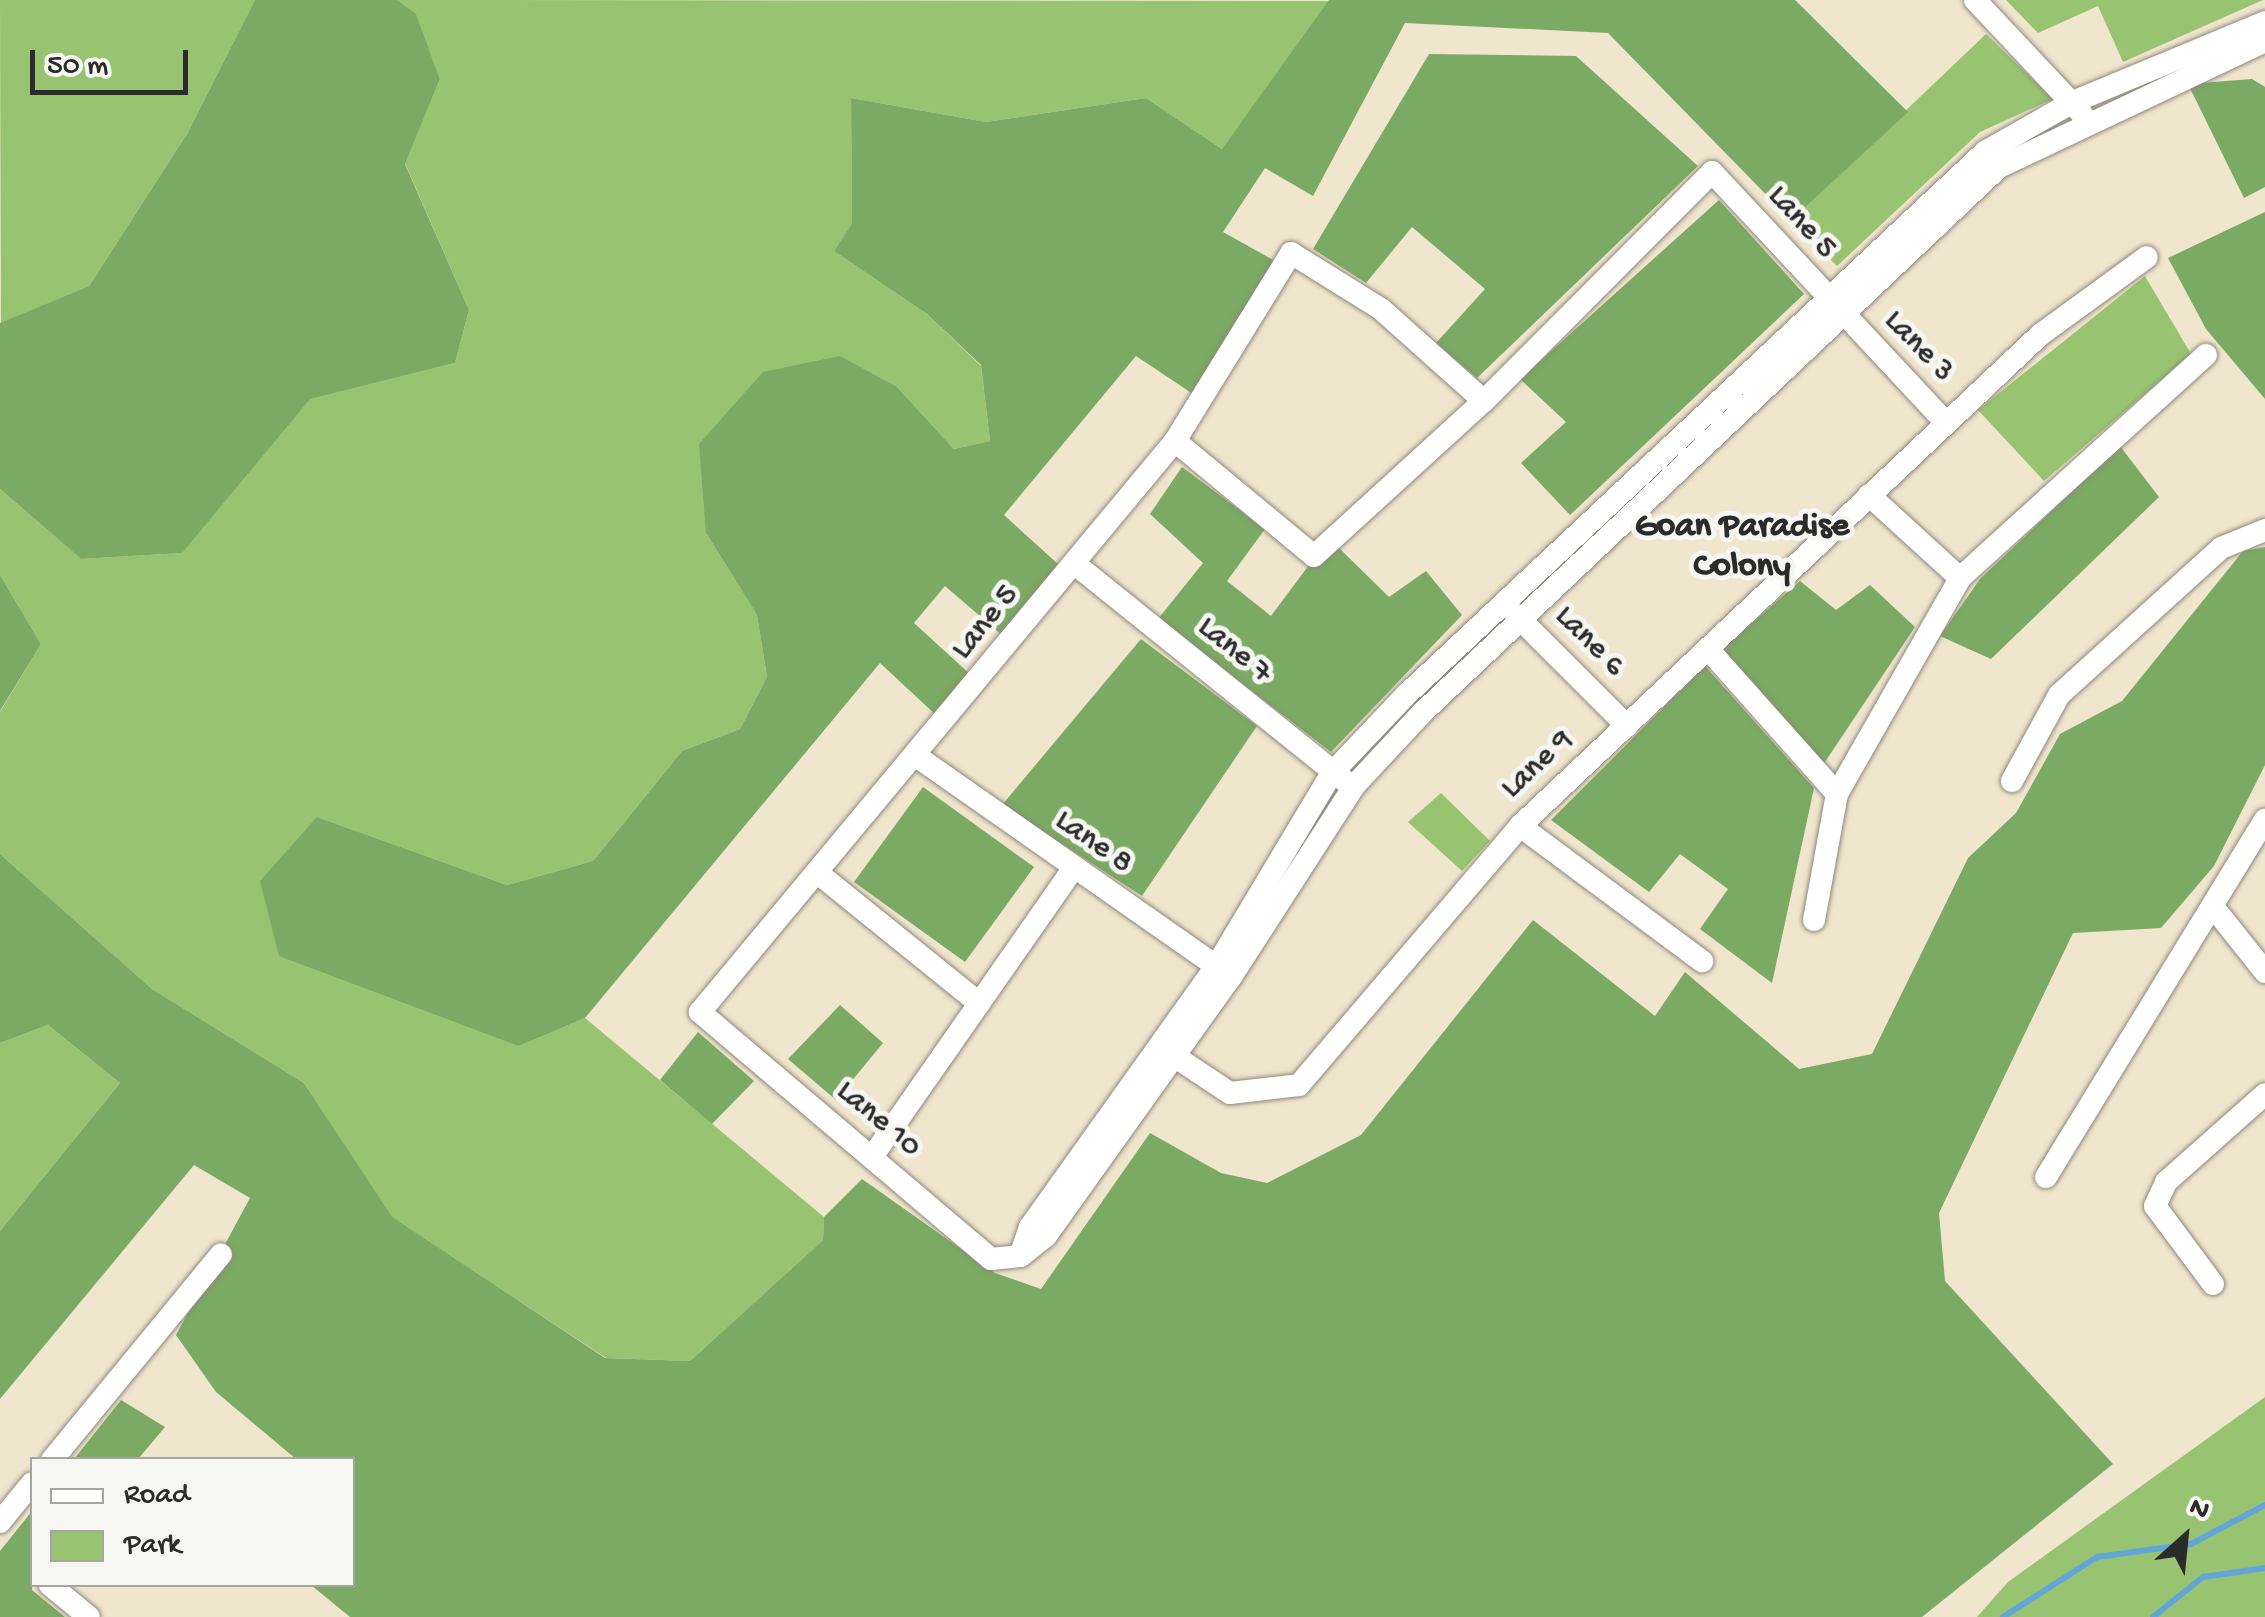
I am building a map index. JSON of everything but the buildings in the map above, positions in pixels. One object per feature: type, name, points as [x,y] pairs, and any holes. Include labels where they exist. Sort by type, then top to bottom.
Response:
[{"type":"street","points":[[1975,0],[2079,110]]},
{"type":"street","points":[[1020,1256],[1046,1236],[1174,1056],[1332,773],[1825,299],[1985,152],[2265,22]]},
{"type":"street","points":[[1020,1256],[1030,1226],[1224,971],[1354,786],[2000,167],[2079,110],[2265,40]]},
{"type":"street","name":"Lane 5","points":[[700,1012],[919,758],[1175,441],[1291,253],[1381,309],[1484,401],[1712,172],[1842,316]]},
{"type":"street","name":"Lane 9","points":[[1174,1056],[1230,1093],[1300,1084],[1520,826],[1946,423],[2084,299],[2147,258]]},
{"type":"street","name":"Lane 3","points":[[1842,316],[1946,423]]},
{"type":"street","points":[[1814,920],[1837,794],[1960,578],[2206,354]]},
{"type":"street","points":[[1175,441],[1314,556],[1484,401]]},
{"type":"street","points":[[1869,495],[1960,578]]},
{"type":"street","points":[[2012,781],[2059,696],[2221,548],[2265,530]]},
{"type":"street","name":"Lane 7","points":[[1075,564],[1332,773],[1354,786]]},
{"type":"street","name":"Lane 6","points":[[1506,605],[1626,726]]},
{"type":"street","points":[[1708,648],[1837,794]]},
{"type":"street","name":"Lane 8","points":[[919,758],[1072,870],[1224,971]]},
{"type":"street","points":[[2046,1177],[2265,820]]},
{"type":"street","points":[[1520,826],[1702,961]]},
{"type":"street","points":[[872,1157],[1072,870]]},
{"type":"street","points":[[819,874],[979,1003]]},
{"type":"street","points":[[2214,908],[2265,972]]},
{"type":"street","name":"Lane 10","points":[[700,1012],[991,1259],[1020,1256]]},
{"type":"street","points":[[2212,1284],[2155,1206],[2166,1182],[2265,1094]]},
{"type":"street","points":[[54,1457],[221,1254]]},
{"type":"street","points":[[0,1522],[30,1485]]},
{"type":"street","points":[[52,1587],[89,1617]]},
{"type":"green space","points":[[0,0],[255,0],[187,134],[89,286],[1,323]]},
{"type":"green space","points":[[255,0],[397,0],[416,14],[440,79],[405,164],[469,310],[455,363],[310,399],[182,553],[81,559],[0,489],[0,323],[89,286],[187,134]]},
{"type":"green space","points":[[397,0],[1330,1],[1222,149],[1146,98],[986,122],[851,98],[852,225],[834,251],[927,314],[981,366],[990,441],[954,449],[897,387],[706,533],[757,615],[767,677],[740,729],[682,751],[593,861],[507,885],[317,817],[519,1046],[585,1018],[824,1217],[823,1240],[690,1361],[606,1358],[391,1217],[304,1083],[152,989],[0,854],[0,712],[41,644],[0,575],[0,489],[81,559],[181,553],[309,399],[455,363],[469,310],[405,163],[440,79],[416,15]]},
{"type":"green space","points":[[1329,0],[1795,0],[1908,112],[1791,220],[1608,33],[1405,23],[1313,196],[1265,168],[1223,232],[1275,261],[1193,394],[1136,356],[1004,515],[1059,565],[1003,636],[945,586],[914,623],[971,675],[936,715],[880,663],[585,1018],[519,1046],[279,956],[260,881],[317,817],[507,885],[593,861],[682,751],[740,729],[767,677],[757,615],[706,533],[699,444],[763,372],[840,356],[897,387],[954,449],[990,441],[981,365],[927,314],[834,251],[852,224],[851,98],[986,122],[1146,98],[1222,149]]},
{"type":"green space","points":[[2006,0],[2263,0],[2123,62],[2098,6],[2038,33]]},
{"type":"green space","points":[[1986,34],[2053,99],[1980,132],[1837,266],[1791,220]]},
{"type":"green space","points":[[1429,54],[1576,56],[1698,166],[1477,378],[1436,343],[1485,289],[1412,227],[1366,283],[1313,249]]},
{"type":"green space","points":[[2252,79],[2265,87],[2265,187],[2244,198],[2188,84]]},
{"type":"green space","points":[[1719,200],[1804,294],[1570,515],[1521,463],[1566,422],[1520,379]]},
{"type":"green space","points":[[2265,212],[2265,399],[2206,329],[2168,258]]},
{"type":"green space","points":[[2145,276],[2191,354],[2044,481],[1978,410]]},
{"type":"green space","points":[[2120,446],[2159,497],[1991,659],[1940,636],[1980,579]]},
{"type":"green space","points":[[1182,467],[1265,529],[1227,581],[1271,616],[1309,565],[1338,547],[1389,597],[1426,571],[1462,615],[1331,752],[1158,619],[1203,563],[1150,514]]},
{"type":"green space","points":[[2265,547],[2265,765],[2214,866],[2161,928],[2073,933],[1939,1213],[1945,1281],[2113,1464],[1922,1617],[350,1617],[313,1587],[355,1587],[355,1457],[294,1457],[216,1392],[176,1335],[250,1198],[194,1165],[0,1399],[0,1231],[120,1083],[48,1025],[0,1043],[0,854],[152,989],[304,1083],[392,1217],[605,1358],[690,1361],[823,1240],[824,1217],[862,1179],[995,1273],[1041,1289],[1150,1133],[1221,1173],[1267,1183],[1361,1135],[1533,920],[1655,1016],[1685,972],[1799,1069],[1872,1054],[1968,858],[2016,813],[2060,734],[2122,701],[2243,551]]},
{"type":"green space","points":[[0,575],[41,644],[0,711]]},
{"type":"green space","points":[[1800,581],[1836,610],[1870,585],[1915,627],[1823,765],[1720,651]]},
{"type":"green space","points":[[1141,639],[1257,726],[1142,896],[1002,805]]},
{"type":"green space","points":[[1705,666],[1814,788],[1772,983],[1700,929],[1728,889],[1680,854],[1649,892],[1551,820]]},
{"type":"green space","points":[[923,787],[1034,867],[965,962],[854,882]]},
{"type":"green space","points":[[1441,793],[1490,841],[1462,871],[1408,822]]},
{"type":"green space","points":[[840,1005],[883,1043],[836,1100],[788,1059]]},
{"type":"green space","points":[[48,1025],[120,1083],[0,1231],[0,1043]]},
{"type":"green space","points":[[698,1032],[754,1081],[712,1124],[660,1080]]},
{"type":"green space","points":[[2265,1397],[2265,1617],[1977,1617],[2008,1582]]},
{"type":"green space","points":[[121,1400],[165,1427],[140,1457],[76,1457]]},
{"type":"green space","points":[[30,1514],[30,1587],[65,1617],[0,1617],[0,1551]]},
{"type":"waterway","points":[[2003,1617],[2097,1557],[2191,1544],[2265,1505]]},
{"type":"waterway","points":[[2153,1617],[2203,1577],[2265,1568]]},
{"type":"district","name":"Goan Paradise Colony","points":[[1742,548]]}]
